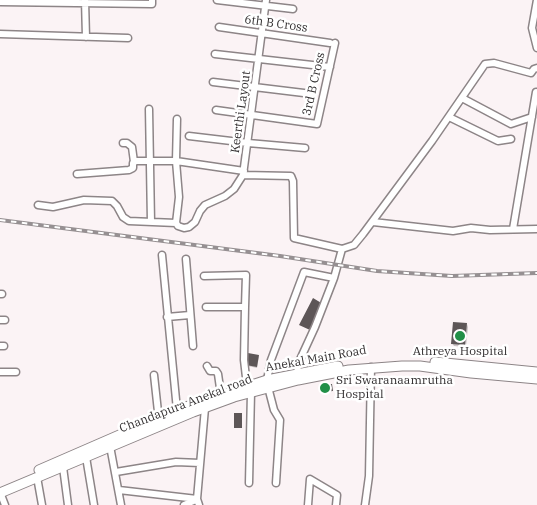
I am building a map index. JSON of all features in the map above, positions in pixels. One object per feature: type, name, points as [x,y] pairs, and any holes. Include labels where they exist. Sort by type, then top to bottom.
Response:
[{"type":"main road","name":"Anekal Main Road","points":[[0,486],[160,422],[176,410],[221,394],[353,364],[392,360],[423,361],[537,372]]},
{"type":"main road","points":[[297,377],[371,367],[420,366],[537,379]]},
{"type":"main road","name":"Chandapura Anekal road","points":[[0,492],[86,457],[160,422],[205,408],[249,389]]},
{"type":"street","points":[[0,2],[86,1],[152,4],[152,0]]},
{"type":"street","points":[[217,0],[266,2],[293,9]]},
{"type":"street","points":[[537,0],[532,28],[537,48]]},
{"type":"street","points":[[86,1],[86,37]]},
{"type":"street","name":"Keerthi Layout","points":[[244,173],[266,2]]},
{"type":"street","name":"6th B Cross","points":[[219,28],[332,43]]},
{"type":"street","points":[[0,34],[128,38]]},
{"type":"street","name":"3rd B Cross","points":[[252,116],[317,124],[330,67],[332,43]]},
{"type":"street","points":[[215,54],[330,67]]},
{"type":"street","points":[[134,162],[176,162],[244,173],[291,176],[293,181],[294,238],[342,249],[354,245],[373,222],[485,64],[494,63],[531,73],[537,68]]},
{"type":"street","points":[[213,82],[312,94]]},
{"type":"street","points":[[513,229],[537,91]]},
{"type":"street","points":[[462,98],[511,124],[532,117]]},
{"type":"street","points":[[149,109],[150,222]]},
{"type":"street","points":[[216,110],[252,116]]},
{"type":"street","points":[[449,117],[498,141],[511,139]]},
{"type":"street","points":[[176,223],[179,197],[176,162],[177,119]]},
{"type":"street","points":[[189,136],[305,148]]},
{"type":"street","points":[[77,174],[129,170],[133,168],[132,147],[123,143]]},
{"type":"street","points":[[38,205],[53,207],[84,200],[112,201],[117,206],[122,217],[129,221],[176,223],[184,228],[195,222],[205,205],[225,196],[234,189],[244,173]]},
{"type":"street","points":[[373,222],[453,231],[471,228],[490,230],[537,229]]},
{"type":"street","points":[[297,377],[298,364],[334,278],[342,249]]},
{"type":"street","points":[[162,255],[176,410]]},
{"type":"street","points":[[186,259],[193,346]]},
{"type":"street","points":[[276,483],[280,420],[274,410],[267,384],[271,360],[304,272],[334,278]]},
{"type":"street","points":[[204,276],[246,274],[244,360],[249,389],[249,483]]},
{"type":"street","points":[[206,307],[245,307]]},
{"type":"street","points":[[167,317],[190,315]]},
{"type":"street","points":[[207,366],[210,371],[216,371],[218,374],[221,394]]},
{"type":"street","points":[[365,505],[369,476],[371,367]]},
{"type":"street","points":[[0,372],[16,372]]},
{"type":"street","points":[[154,375],[160,422]]},
{"type":"street","points":[[198,502],[205,408]]},
{"type":"street","points":[[110,446],[121,505]]},
{"type":"street","points":[[86,457],[94,505]]},
{"type":"street","points":[[116,472],[176,462],[200,463]]},
{"type":"street","points":[[63,467],[68,505]]},
{"type":"street","points":[[38,477],[42,505]]},
{"type":"street","points":[[308,505],[310,480],[337,495],[336,505]]},
{"type":"street","points":[[119,490],[198,502]]},
{"type":"street","points":[[0,492],[5,505]]},
{"type":"street","points":[[184,505],[198,502]]},
{"type":"building","points":[[313,298],[323,304],[310,330],[299,325]]},
{"type":"building","points":[[453,322],[467,323],[465,345],[451,344]]},
{"type":"building","points":[[248,353],[259,355],[257,367],[246,365]]},
{"type":"building","points":[[321,384],[332,384],[333,391],[322,392]]},
{"type":"building","points":[[234,413],[242,413],[242,428],[234,428]]},
{"type":"railway","points":[[0,220],[280,256],[377,271],[452,276],[537,273]]},
{"type":"place","name":"Athreya Hospital","points":[[460,336]]},
{"type":"place","name":"Sri Swaranaamrutha Hospital","points":[[325,388]]}]
